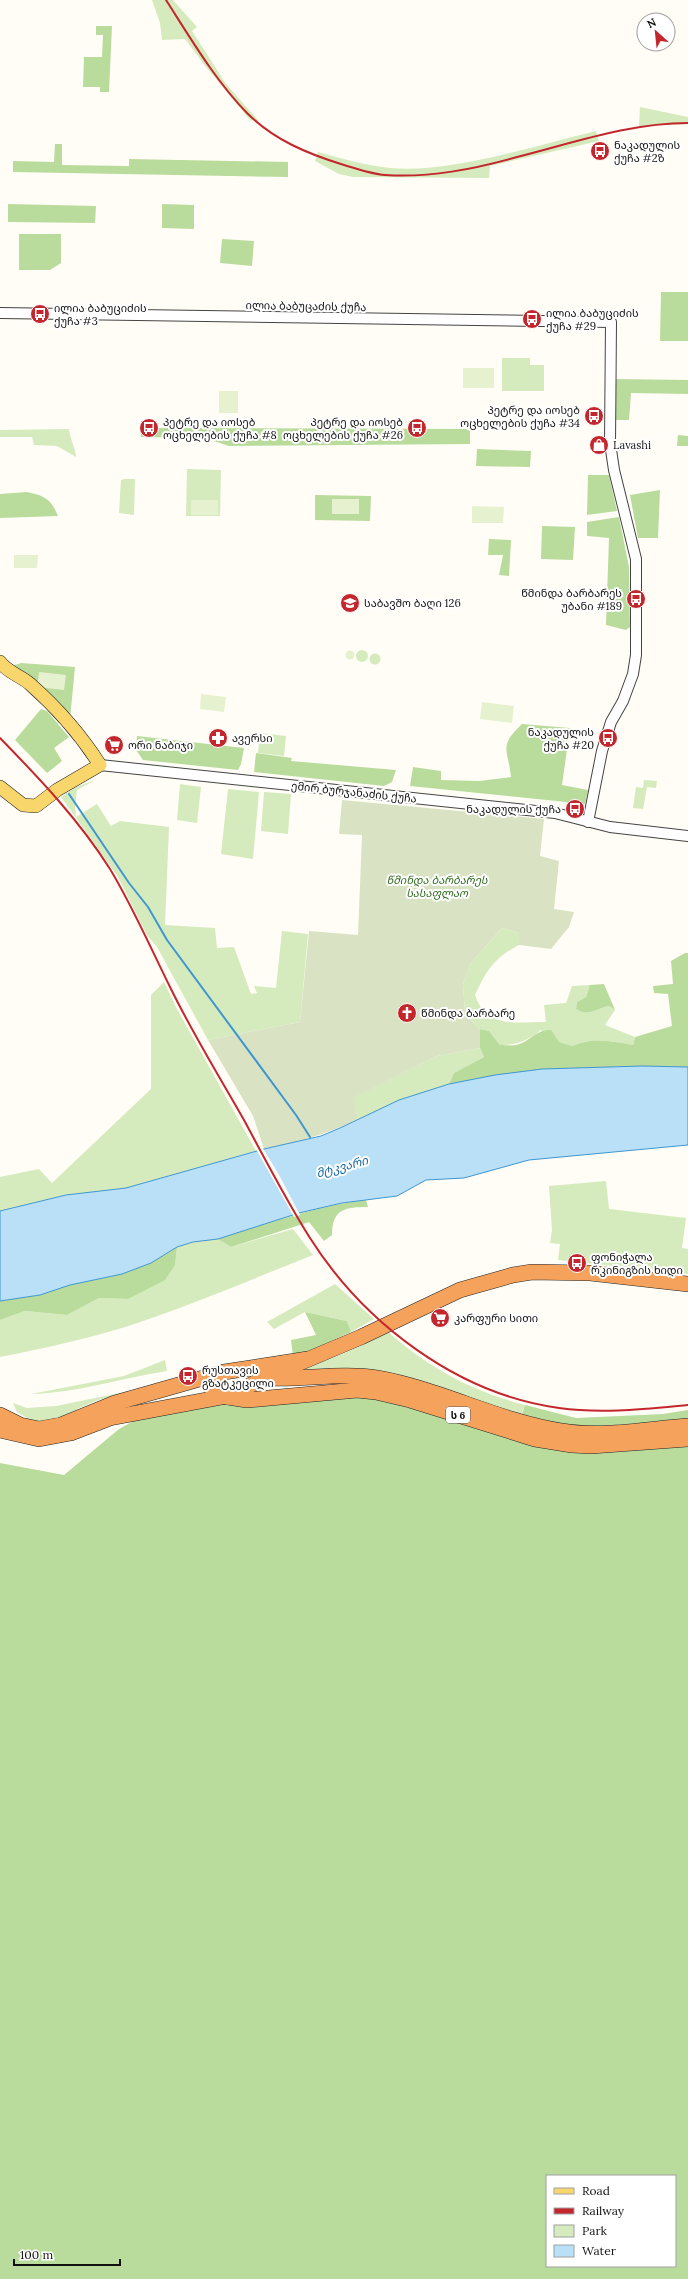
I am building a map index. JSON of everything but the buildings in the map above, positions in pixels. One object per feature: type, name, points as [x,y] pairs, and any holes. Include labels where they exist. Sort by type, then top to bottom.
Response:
[{"type":"highway","points":[[0,1430],[39,1439],[71,1433],[110,1418],[228,1396],[264,1378],[361,1337],[460,1290],[513,1275],[532,1272],[580,1272],[688,1284]]},
{"type":"highway","points":[[0,1415],[20,1425],[39,1429],[61,1425],[115,1403],[217,1374],[308,1359]]},
{"type":"highway","points":[[228,1396],[245,1383],[237,1371]]},
{"type":"highway","name":"ს 6","points":[[237,1371],[264,1378],[342,1375],[380,1379],[543,1428],[569,1432],[599,1433],[688,1426]]},
{"type":"highway","points":[[217,1374],[211,1384],[214,1392],[228,1396]]},
{"type":"highway","name":"ს 6","points":[[228,1396],[246,1400],[357,1390],[376,1392],[410,1400],[535,1439],[572,1446],[592,1446],[688,1439]]},
{"type":"main road","points":[[0,662],[3,666],[28,682],[46,698],[100,765],[57,790],[42,803],[31,807],[23,805],[0,787]]},
{"type":"street","name":"ილია ბაბუცაძის ქუჩა","points":[[0,313],[611,322],[610,443],[614,470],[636,559],[636,647],[633,674],[623,701],[611,722],[602,751],[588,822]]},
{"type":"street","name":"ემირ ბურჯანაძის ქუჩა","points":[[100,765],[555,813],[610,827],[688,836]]},
{"type":"green space","points":[[152,0],[173,0],[197,27],[192,31],[226,84],[259,121],[250,120],[185,39],[162,40],[160,23]]},
{"type":"green space","points":[[96,26],[112,26],[109,92],[100,92],[100,87],[83,87],[84,57],[102,57],[103,35],[96,35]]},
{"type":"green space","points":[[640,107],[688,117],[688,124],[639,126]]},
{"type":"green space","points":[[596,131],[599,141],[490,166],[489,178],[353,177],[339,174],[315,161],[318,152],[354,162],[390,168],[413,169],[439,167],[493,157]]},
{"type":"green space","points":[[55,144],[62,144],[62,165],[129,166],[129,159],[288,162],[288,177],[13,172],[13,161],[54,162]]},
{"type":"green space","points":[[8,204],[96,206],[95,223],[8,222]]},
{"type":"green space","points":[[162,204],[194,205],[194,229],[162,228]]},
{"type":"green space","points":[[19,234],[61,234],[61,263],[50,270],[19,270]]},
{"type":"green space","points":[[222,239],[254,241],[252,266],[220,263]]},
{"type":"green space","points":[[661,292],[688,292],[688,341],[660,341]]},
{"type":"green space","points":[[502,358],[530,358],[530,365],[544,365],[544,391],[502,391]]},
{"type":"green space","points":[[463,368],[494,368],[494,388],[463,388]]},
{"type":"green space","points":[[615,379],[688,380],[688,394],[631,393],[629,420],[615,420]]},
{"type":"green space","points":[[219,391],[238,391],[238,413],[219,413]]},
{"type":"green space","points":[[140,428],[466,429],[470,431],[470,444],[229,446],[205,438],[141,437]]},
{"type":"green space","points":[[69,429],[76,457],[57,446],[34,445],[32,437],[0,437],[0,430]]},
{"type":"green space","points":[[678,435],[688,436],[688,446],[677,446]]},
{"type":"green space","points":[[477,449],[531,451],[530,467],[476,466]]},
{"type":"green space","points":[[187,469],[221,470],[220,516],[186,516]]},
{"type":"green space","points":[[588,475],[609,475],[617,511],[587,515]]},
{"type":"green space","points":[[135,479],[134,515],[119,513],[121,480]]},
{"type":"green space","points":[[660,490],[658,538],[638,538],[630,495]]},
{"type":"green space","points":[[27,492],[47,499],[53,506],[58,516],[0,518],[0,494]]},
{"type":"green space","points":[[315,495],[371,496],[370,521],[315,520]]},
{"type":"green space","points":[[332,499],[359,499],[359,514],[332,514]]},
{"type":"green space","points":[[191,500],[218,500],[218,515],[191,515]]},
{"type":"green space","points":[[472,506],[504,507],[503,523],[472,523]]},
{"type":"green space","points":[[619,517],[629,567],[630,627],[626,630],[606,625],[609,538],[587,536],[587,522]]},
{"type":"green space","points":[[542,526],[575,527],[573,560],[541,559]]},
{"type":"green space","points":[[489,539],[511,540],[509,576],[499,575],[503,555],[488,555]]},
{"type":"green space","points":[[14,555],[38,555],[37,568],[14,568]]},
{"type":"green space","points":[[350,650],[355,655],[350,660],[345,655]]},
{"type":"green space","points":[[362,650],[366,652],[368,656],[366,660],[362,662],[358,660],[356,656],[358,652]]},
{"type":"green space","points":[[373,654],[377,654],[379,655],[379,663],[373,664],[370,661],[370,657]]},
{"type":"green space","points":[[21,663],[75,667],[70,719],[9,667]]},
{"type":"green space","points":[[39,672],[66,675],[64,690],[37,687]]},
{"type":"green space","points":[[201,694],[226,697],[224,712],[200,709]]},
{"type":"green space","points":[[482,702],[514,706],[512,723],[480,719]]},
{"type":"green space","points":[[41,709],[47,711],[69,737],[54,748],[62,761],[47,773],[15,740]]},
{"type":"green space","points":[[522,724],[570,728],[562,785],[588,790],[585,804],[410,786],[413,767],[441,771],[441,780],[479,781],[511,777],[506,748],[507,743]]},
{"type":"green space","points":[[260,733],[286,736],[284,756],[258,753]]},
{"type":"green space","points":[[137,736],[244,748],[241,764],[238,770],[143,760],[136,750]]},
{"type":"green space","points":[[256,753],[292,758],[291,761],[396,770],[392,782],[384,786],[254,772]]},
{"type":"green space","points":[[97,779],[77,790],[75,807],[76,817],[97,804],[111,826],[120,821],[169,827],[165,925],[215,928],[217,948],[234,947],[251,994],[257,993],[254,986],[276,988],[282,931],[308,934],[300,1022],[208,1040],[157,947],[147,935],[118,877],[61,797],[74,788]]},
{"type":"green space","points":[[644,780],[657,781],[656,788],[647,787],[643,809],[633,808],[636,787],[643,788]]},
{"type":"green space","points":[[180,784],[201,787],[197,823],[177,820]]},
{"type":"green space","points":[[228,789],[259,792],[253,859],[221,854]]},
{"type":"green space","points":[[264,792],[291,794],[288,834],[261,831]]},
{"type":"green space","name":"წმინდა ბარბარეს სასაფლაო","points":[[342,800],[544,819],[540,856],[559,861],[554,909],[574,912],[569,927],[551,949],[519,945],[519,933],[502,928],[470,964],[463,984],[465,1014],[480,1029],[480,1048],[437,1056],[353,1098],[358,1119],[336,1129],[312,1137],[264,1149],[253,1116],[208,1040],[300,1022],[309,931],[358,935],[362,835],[339,834]]},
{"type":"green space","points":[[502,928],[519,933],[519,945],[497,960],[483,978],[475,995],[480,1006],[487,1014],[504,1021],[546,1022],[544,1005],[566,1003],[572,986],[590,985],[586,997],[577,1002],[576,1009],[585,1012],[592,1012],[609,1006],[615,1010],[605,1025],[635,1037],[633,1045],[610,1041],[587,1041],[572,1046],[559,1042],[541,1030],[522,1042],[500,1045],[489,1031],[480,1029],[465,1014],[463,984],[470,964]]},
{"type":"green space","points":[[685,953],[688,953],[688,1067],[597,1067],[538,1071],[509,1074],[449,1084],[454,1073],[484,1057],[480,1048],[480,1029],[489,1031],[500,1045],[516,1045],[545,1030],[551,1030],[559,1042],[572,1046],[587,1041],[610,1041],[633,1045],[635,1037],[672,1026],[668,994],[654,993],[653,986],[673,984],[671,961]]},
{"type":"green space","points":[[164,982],[177,1009],[256,1151],[126,1188],[66,1195],[0,1211],[0,1177],[39,1169],[52,1183],[151,1089],[151,995]]},
{"type":"green space","points":[[604,984],[615,1010],[609,1006],[592,1012],[584,1012],[576,1009],[577,1002],[586,997],[590,985]]},
{"type":"green space","points":[[480,1048],[484,1057],[454,1073],[449,1084],[400,1100],[358,1119],[352,1098],[437,1056]]},
{"type":"green space","points":[[606,1181],[609,1209],[686,1218],[682,1248],[688,1249],[688,1274],[558,1260],[560,1244],[550,1243],[552,1230],[549,1186]]},
{"type":"green space","points":[[366,1200],[368,1207],[353,1208],[341,1211],[334,1220],[332,1235],[324,1241],[309,1222],[231,1247],[218,1239],[310,1211]]},
{"type":"green space","points":[[293,1229],[313,1255],[194,1302],[122,1328],[61,1344],[0,1357],[0,1320],[25,1311],[67,1315],[99,1298],[128,1299],[175,1265],[177,1247],[193,1242],[218,1239],[231,1247]]},
{"type":"green space","points":[[177,1247],[175,1265],[165,1280],[128,1299],[99,1298],[67,1315],[25,1311],[0,1320],[0,1301],[40,1295],[70,1285],[122,1274],[151,1263]]},
{"type":"green space","points":[[335,1284],[374,1319],[351,1332],[347,1321],[305,1312],[274,1329],[267,1322]]},
{"type":"green space","points":[[305,1312],[347,1321],[351,1332],[302,1354],[293,1356],[291,1340],[316,1335]]},
{"type":"green space","points":[[386,1330],[417,1355],[451,1376],[486,1393],[525,1405],[521,1414],[404,1377],[379,1371],[337,1368],[279,1375],[348,1352]]},
{"type":"green space","points":[[165,1360],[167,1371],[65,1391],[31,1394],[124,1376]]},
{"type":"green space","points":[[159,1385],[102,1399],[57,1418],[48,1420],[26,1421],[27,1418],[17,1412],[13,1403],[27,1408],[56,1406]]},
{"type":"green space","points":[[356,1395],[688,1443],[688,2279],[0,2279],[0,1463],[64,1475],[119,1429],[137,1419],[180,1407]]},
{"type":"green space","points":[[525,1405],[576,1418],[663,1414],[688,1410],[688,1420],[571,1428],[522,1414]]},
{"type":"water","name":"მტკვარი","points":[[642,1066],[688,1067],[688,1145],[529,1160],[464,1178],[426,1180],[397,1196],[342,1203],[299,1213],[218,1239],[193,1242],[177,1247],[151,1263],[122,1274],[70,1285],[40,1295],[0,1301],[0,1211],[66,1195],[126,1188],[264,1149],[321,1136],[399,1100],[449,1084],[495,1075],[542,1069]]},
{"type":"pier","points":[[262,1147],[278,1173],[300,1215],[294,1217],[256,1149]]},
{"type":"waterway","points":[[69,794],[129,883],[148,907],[167,940],[296,1115],[310,1137]]},
{"type":"railway","points":[[166,0],[224,87],[257,123],[268,131],[305,151],[331,161],[370,172],[402,176],[452,172],[623,130],[644,126],[688,123]]},
{"type":"railway","points":[[0,738],[72,817],[110,869],[134,913],[188,1022],[293,1209],[310,1238],[332,1269],[357,1298],[416,1350],[450,1370],[485,1387],[521,1400],[559,1408],[591,1411],[688,1405]]},
{"type":"place","name":"ნაკადულის ქუჩა #2ზ","points":[[600,151]]},
{"type":"place","name":"ილია ბაბუციძის ქუჩა #3","points":[[40,314]]},
{"type":"place","name":"ილია ბაბუციძის ქუჩა #29","points":[[532,319]]},
{"type":"place","name":"პეტრე და იოსებ ოცხელების ქუჩა #34","points":[[594,416]]},
{"type":"place","name":"პეტრე და იოსებ ოცხელების ქუჩა #8","points":[[149,428]]},
{"type":"place","name":"პეტრე და იოსებ ოცხელების ქუჩა #26","points":[[417,428]]},
{"type":"place","name":"Lavashi","points":[[599,445]]},
{"type":"place","name":"წმინდა ბარბარეს უბანი #189","points":[[636,599]]},
{"type":"place","name":"საბავშო ბაღი 126","points":[[350,603]]},
{"type":"place","name":"ავერსი","points":[[218,738]]},
{"type":"place","name":"ნაკადულის ქუჩა #20","points":[[608,738]]},
{"type":"place","name":"ორი ნაბიჯი","points":[[114,745]]},
{"type":"place","name":"ნაკადულის ქუჩა","points":[[575,809]]},
{"type":"place","name":"წმინდა ბარბარე","points":[[407,1013]]},
{"type":"place","name":"ფონიჭალა რკინიგზის ხიდი","points":[[577,1263]]},
{"type":"place","name":"კარფური სითი","points":[[440,1318]]},
{"type":"place","name":"რუსთავის გზატკეცილი","points":[[188,1376]]}]
